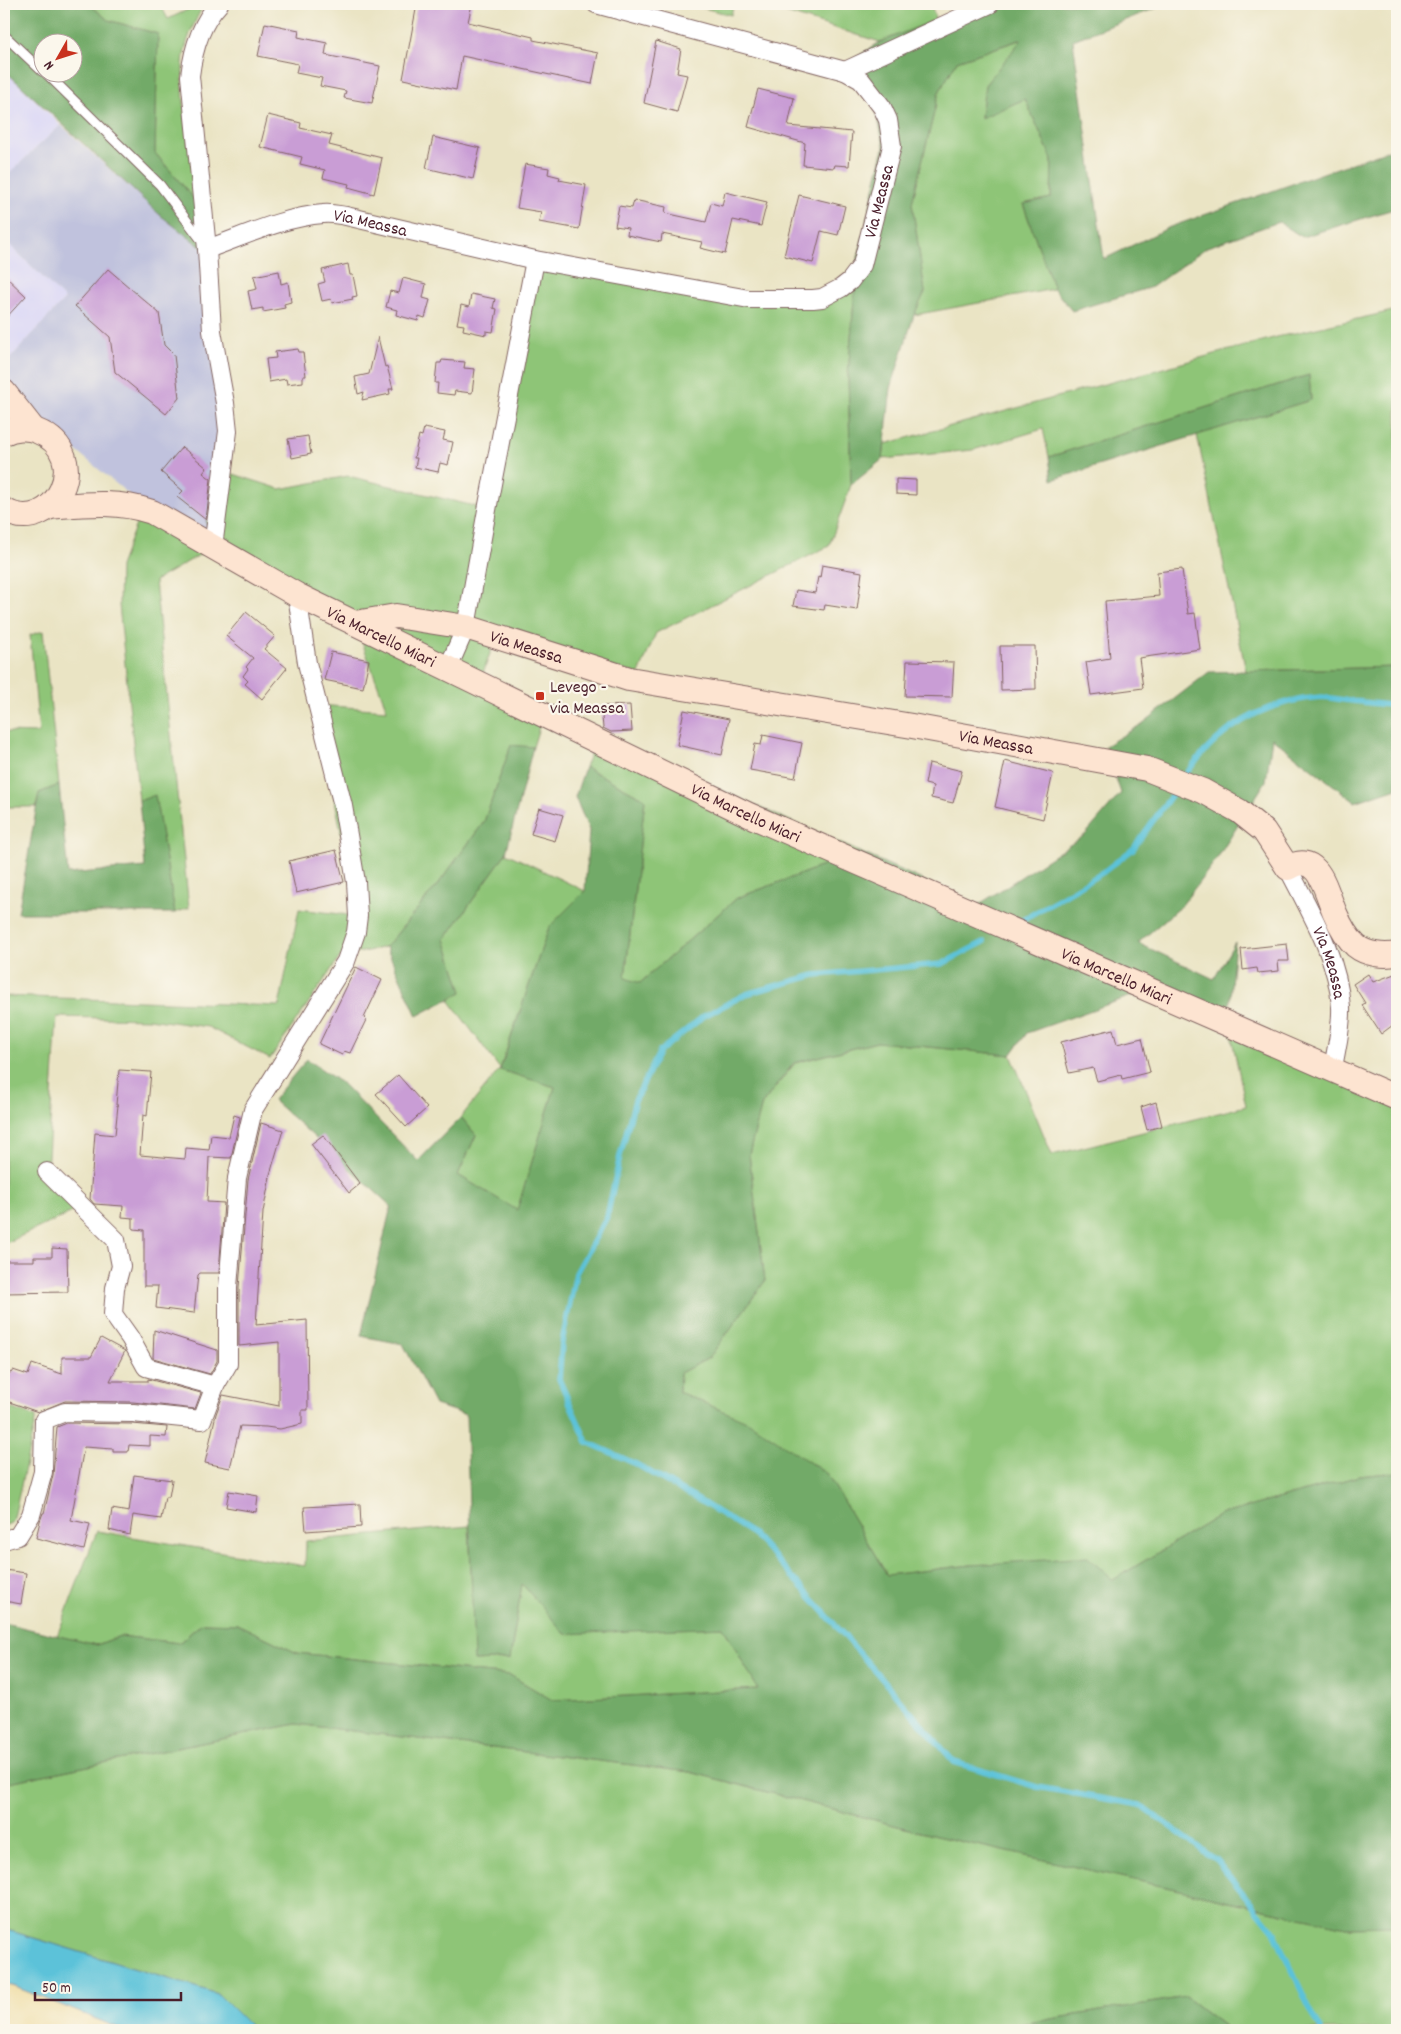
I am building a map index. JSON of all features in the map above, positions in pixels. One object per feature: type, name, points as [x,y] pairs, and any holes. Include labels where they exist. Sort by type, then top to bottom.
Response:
[{"type":"main road","points":[[4,392],[33,429]]},
{"type":"main road","points":[[4,433],[20,428],[33,429],[44,434],[62,452],[66,464],[66,477],[61,493],[49,507]]},
{"type":"main road","name":"Via Marcello Miari","points":[[66,477],[73,487],[83,493],[107,502],[152,512],[297,595],[749,815],[1333,1068],[1397,1098]]},
{"type":"main road","name":"Via Marcello Miari","points":[[4,510],[22,515],[36,513],[49,507],[107,502]]},
{"type":"main road","name":"Via Meassa","points":[[355,623],[396,616],[466,627],[629,679],[912,726],[1147,769],[1203,791],[1228,804],[1258,826],[1273,843],[1288,868]]},
{"type":"main road","points":[[1288,868],[1294,864],[1307,864],[1318,872],[1341,926],[1357,947],[1377,954],[1397,954]]},
{"type":"street","points":[[213,547],[228,430],[212,330],[207,248],[190,76],[192,58],[201,31],[219,4]]},
{"type":"street","name":"Via Meassa","points":[[207,248],[270,226],[302,217],[325,214],[346,216],[536,260],[750,299],[813,300],[831,294],[850,281],[862,265],[892,146],[888,120],[882,107],[861,80],[845,71],[596,4]]},
{"type":"street","points":[[845,71],[990,4]]},
{"type":"street","name":"Via Meassa","points":[[448,668],[466,627],[536,260]]},
{"type":"street","points":[[4,1540],[18,1536],[32,1515],[44,1472],[44,1420],[65,1412],[75,1412],[133,1413],[202,1420],[215,1386],[228,1364],[228,1287],[237,1178],[253,1110],[346,961],[356,932],[358,916],[356,882],[345,816],[307,663],[297,595]]},
{"type":"street","name":"Via Meassa","points":[[1288,868],[1317,924],[1338,985],[1341,1009],[1333,1068]]},
{"type":"street","points":[[47,1172],[116,1240],[120,1266],[112,1314],[130,1338],[146,1367],[215,1386]]},
{"type":"lane","points":[[4,35],[32,61]]},
{"type":"lane","points":[[54,82],[160,185],[207,248]]},
{"type":"shaded area","points":[[4,70],[61,125],[4,178]]},
{"type":"shaded area","points":[[61,125],[160,215],[205,250],[225,429],[213,547],[143,506],[4,391],[4,365],[65,299],[4,239],[4,178]]},
{"type":"shaded area","points":[[4,239],[65,299],[4,365]]},
{"type":"green space","points":[[4,4],[89,4],[108,20],[158,34],[155,153],[197,202],[205,250],[160,215],[4,70]]},
{"type":"green space","points":[[89,4],[160,4],[168,19],[200,4],[204,4],[187,41],[183,65],[185,116],[197,202],[155,153],[158,34],[108,20]]},
{"type":"green space","points":[[688,4],[734,4],[731,15]]},
{"type":"green space","points":[[757,4],[931,4],[936,21],[880,42]]},
{"type":"green space","points":[[976,4],[1167,4],[1073,40],[1104,259],[1170,227],[1397,147],[1397,208],[1302,237],[1279,222],[1207,247],[1152,287],[1072,311],[1054,289],[1023,204],[1051,198],[1052,159],[1025,99],[981,118],[985,85],[1022,39],[957,61],[939,92],[912,203],[925,292],[914,315],[891,388],[883,459],[851,485],[848,375],[857,262],[884,146],[875,107],[859,87],[835,71],[880,42]]},
{"type":"green space","points":[[1023,39],[985,85],[981,117],[1025,99],[1052,159],[1051,198],[1023,204],[1054,289],[914,315],[925,292],[912,203],[939,92],[957,61]]},
{"type":"green space","points":[[535,260],[750,299],[811,298],[838,287],[857,262],[848,375],[851,485],[829,546],[656,633],[639,674],[496,636],[480,682],[544,711],[533,747],[511,746],[484,822],[439,883],[386,947],[340,957],[270,1059],[208,1027],[149,1019],[57,1017],[47,1172],[83,1207],[4,1244],[4,996],[279,1006],[299,909],[357,916],[317,705],[387,710],[355,623],[213,547],[155,581],[189,908],[175,913],[155,796],[139,801],[119,605],[120,566],[143,506],[213,546],[206,521],[209,518],[221,470],[280,489],[348,476],[487,509]]},
{"type":"green space","points":[[1397,310],[1397,667],[1246,671],[1197,435],[1311,400],[1309,375],[1049,457],[1043,429],[973,450],[883,459],[885,444],[1277,337]]},
{"type":"green space","points":[[1309,375],[1311,400],[1052,480],[1049,457]]},
{"type":"green space","points":[[43,631],[59,785],[39,793],[36,807],[4,807],[4,732],[39,733],[30,635]]},
{"type":"green space","points":[[1397,667],[1397,788],[1355,802],[1272,738],[1266,781],[1218,857],[1182,905],[1138,943],[1214,979],[1235,942],[1228,1020],[1157,987],[1027,1033],[1011,1055],[877,1042],[794,1063],[762,1104],[749,1154],[765,1281],[709,1358],[680,1373],[679,1392],[749,1422],[827,1474],[887,1575],[971,1565],[1088,1557],[1113,1580],[1220,1515],[1359,1476],[1397,1472],[1397,1926],[1346,1927],[936,1836],[690,1772],[296,1724],[4,1783],[4,1623],[97,1645],[120,1636],[179,1643],[202,1623],[237,1624],[297,1653],[510,1675],[552,1700],[758,1689],[723,1627],[565,1634],[522,1584],[510,1659],[474,1661],[466,1415],[435,1405],[403,1344],[361,1336],[391,1206],[273,1100],[307,1059],[344,1085],[418,1161],[461,1117],[476,1135],[458,1175],[517,1210],[555,1087],[500,1070],[549,927],[585,891],[589,830],[575,797],[585,767],[645,799],[625,978],[640,983],[737,898],[860,852],[978,905],[1085,835],[1121,793],[1105,746],[1142,724],[1209,672]]},
{"type":"green space","points":[[598,735],[860,852],[737,898],[640,983],[625,979],[645,799],[585,767]]},
{"type":"green space","points":[[511,745],[533,747],[506,853],[445,939],[462,992],[417,1016],[386,947],[439,883],[484,822]]},
{"type":"green space","points":[[59,785],[68,874],[145,867],[139,801],[155,795],[175,913],[18,913],[39,793]]},
{"type":"green space","points":[[506,853],[585,891],[549,927],[500,1069],[449,1000],[462,992],[445,939]]},
{"type":"green space","points":[[1228,1020],[1397,1091],[1397,1472],[1359,1476],[1220,1515],[1113,1580],[971,1565],[887,1575],[827,1474],[679,1392],[680,1373],[709,1358],[765,1281],[749,1154],[762,1104],[795,1063],[877,1042],[1011,1055],[1052,1155],[1246,1106]]},
{"type":"green space","points":[[500,1069],[555,1087],[517,1211],[458,1175],[476,1135],[461,1117]]},
{"type":"green space","points":[[4,1406],[36,1417],[13,1522],[4,1526]]},
{"type":"green space","points":[[469,1526],[475,1661],[510,1659],[522,1583],[565,1633],[723,1627],[758,1689],[552,1700],[510,1675],[297,1653],[237,1624],[202,1623],[179,1643],[120,1636],[97,1645],[57,1636],[97,1531],[305,1566],[306,1541]]},
{"type":"green space","points":[[296,1724],[690,1772],[936,1836],[1346,1927],[1397,1926],[1397,2030],[1229,2030],[1186,1997],[985,2030],[254,2030],[218,1994],[4,1929],[4,1783]]},
{"type":"green space","points":[[1186,1997],[1229,2030],[985,2030],[990,2029]]},
{"type":"sand","points":[[4,1985],[13,1986],[124,2030],[4,2030]]},
{"type":"water","points":[[4,1929],[218,1994],[254,2030],[124,2030],[13,1986],[4,1985]]},
{"type":"building","points":[[417,4],[472,4],[468,22],[533,37],[533,40],[598,53],[592,84],[462,56],[456,90],[403,79]]},
{"type":"building","points":[[265,23],[299,30],[298,37],[327,43],[325,55],[380,66],[372,103],[344,98],[346,91],[320,86],[322,78],[296,73],[298,64],[258,56]]},
{"type":"building","points":[[656,41],[681,49],[677,73],[687,75],[677,112],[644,103]]},
{"type":"building","points":[[758,89],[794,98],[788,126],[852,132],[849,166],[835,165],[834,168],[803,165],[805,143],[748,127]]},
{"type":"building","points":[[268,115],[301,123],[300,128],[332,135],[329,145],[382,158],[374,194],[348,187],[349,184],[323,178],[325,170],[300,164],[302,157],[260,147]]},
{"type":"building","points":[[433,137],[480,148],[473,179],[426,168]]},
{"type":"building","points":[[525,164],[549,168],[548,174],[560,177],[559,180],[586,185],[579,229],[539,222],[541,212],[517,208]]},
{"type":"building","points":[[725,192],[767,202],[761,226],[733,220],[725,254],[700,248],[702,242],[662,234],[661,242],[627,235],[628,228],[615,226],[619,206],[632,208],[634,200],[666,207],[665,213],[706,222],[711,203],[722,206]]},
{"type":"building","points":[[799,195],[845,206],[838,235],[821,231],[813,263],[784,256]]},
{"type":"building","points":[[348,264],[350,275],[353,275],[357,296],[352,297],[353,299],[332,303],[331,299],[322,301],[318,284],[325,282],[322,270]]},
{"type":"building","points":[[108,269],[159,313],[164,345],[174,355],[179,398],[166,414],[115,372],[110,337],[75,306]]},
{"type":"building","points":[[279,271],[281,284],[288,282],[291,302],[284,304],[285,308],[263,312],[263,308],[252,310],[248,291],[257,289],[254,276]]},
{"type":"building","points":[[4,275],[26,296],[4,320]]},
{"type":"building","points":[[403,278],[426,284],[423,298],[430,300],[425,318],[419,316],[418,321],[396,315],[397,310],[386,307],[390,291],[399,293]]},
{"type":"building","points":[[471,294],[495,299],[493,308],[497,309],[493,332],[486,331],[486,335],[463,330],[464,325],[457,324],[461,305],[469,307]]},
{"type":"building","points":[[378,337],[385,367],[387,366],[393,389],[389,389],[390,394],[362,400],[364,392],[358,394],[355,377],[369,374]]},
{"type":"building","points":[[298,349],[299,352],[303,352],[306,376],[303,376],[303,382],[287,384],[286,379],[269,382],[266,359],[276,358],[275,352]]},
{"type":"building","points":[[442,360],[465,362],[464,368],[475,369],[472,393],[455,391],[454,395],[437,393],[438,383],[435,383],[437,363],[441,363]]},
{"type":"building","points":[[424,428],[445,432],[443,440],[453,442],[448,465],[440,463],[438,472],[415,467],[417,458],[414,458],[419,435],[422,436]]},
{"type":"building","points":[[308,436],[311,454],[292,458],[288,439]]},
{"type":"building","points":[[182,447],[207,468],[203,473],[211,479],[206,520],[177,497],[183,491],[161,472]]},
{"type":"building","points":[[896,479],[916,480],[916,495],[896,494]]},
{"type":"building","points":[[822,565],[862,572],[857,610],[825,605],[824,610],[793,606],[796,590],[815,593]]},
{"type":"building","points":[[1182,569],[1188,614],[1195,613],[1200,649],[1139,658],[1143,688],[1091,695],[1086,662],[1110,658],[1105,601],[1159,596],[1157,572]]},
{"type":"building","points":[[246,612],[275,636],[264,649],[287,668],[262,699],[245,684],[248,681],[243,676],[248,669],[246,667],[253,658],[226,636]]},
{"type":"building","points":[[1000,646],[1035,646],[1036,689],[1001,690]]},
{"type":"building","points":[[331,652],[369,660],[363,688],[324,680]]},
{"type":"building","points":[[907,661],[954,662],[952,697],[905,696]]},
{"type":"building","points":[[630,705],[632,731],[611,732],[603,728],[601,706]]},
{"type":"building","points":[[684,710],[729,719],[722,755],[677,745]]},
{"type":"building","points":[[763,735],[802,743],[795,778],[750,770],[755,744],[761,745]]},
{"type":"building","points":[[1005,761],[1053,773],[1043,819],[995,807]]},
{"type":"building","points":[[929,763],[962,771],[953,803],[931,798],[933,786],[925,784]]},
{"type":"building","points":[[539,808],[563,815],[555,841],[531,834]]},
{"type":"building","points":[[336,850],[344,882],[296,893],[289,861]]},
{"type":"building","points":[[1287,944],[1289,961],[1278,961],[1279,971],[1258,973],[1257,968],[1243,970],[1241,949]]},
{"type":"building","points":[[356,967],[382,980],[350,1053],[344,1051],[342,1055],[319,1044]]},
{"type":"building","points":[[1397,973],[1397,1022],[1381,1034],[1362,1005],[1365,1003],[1353,984],[1368,974],[1373,982]]},
{"type":"building","points":[[1113,1029],[1117,1044],[1142,1038],[1150,1072],[1122,1079],[1121,1075],[1097,1081],[1093,1068],[1069,1073],[1061,1042]]},
{"type":"building","points":[[119,1070],[151,1072],[147,1116],[143,1115],[140,1155],[185,1159],[186,1148],[209,1150],[211,1135],[229,1137],[234,1115],[240,1117],[231,1158],[209,1157],[207,1202],[224,1203],[219,1273],[200,1273],[198,1275],[194,1313],[156,1308],[158,1286],[144,1286],[144,1230],[133,1229],[133,1218],[122,1217],[123,1206],[94,1204],[90,1199],[95,1133],[115,1135]]},
{"type":"building","points":[[398,1075],[427,1108],[406,1127],[376,1094]]},
{"type":"building","points":[[1156,1102],[1162,1126],[1147,1130],[1141,1107]]},
{"type":"building","points":[[261,1123],[283,1130],[269,1178],[263,1212],[256,1325],[307,1320],[308,1410],[302,1410],[302,1424],[280,1429],[240,1426],[230,1468],[205,1463],[216,1414],[223,1395],[279,1406],[279,1342],[239,1346],[239,1287],[248,1180]]},
{"type":"building","points":[[323,1135],[360,1184],[349,1193],[311,1144]]},
{"type":"building","points":[[52,1248],[67,1249],[68,1292],[4,1293],[4,1261],[34,1261],[34,1257],[52,1257]]},
{"type":"building","points":[[154,1330],[217,1350],[217,1361],[210,1374],[153,1358]]},
{"type":"building","points":[[101,1338],[125,1351],[110,1381],[148,1381],[148,1379],[201,1393],[195,1409],[133,1402],[65,1401],[38,1412],[4,1400],[4,1371],[11,1373],[13,1370],[28,1375],[32,1364],[62,1374],[62,1357],[91,1357]]},
{"type":"building","points":[[67,1423],[132,1424],[167,1427],[166,1437],[150,1436],[150,1446],[129,1445],[128,1452],[113,1452],[113,1449],[84,1447],[71,1520],[90,1524],[84,1550],[36,1538],[53,1475],[57,1427]]},
{"type":"building","points":[[134,1475],[172,1480],[169,1497],[165,1497],[161,1519],[133,1515],[130,1535],[109,1530],[112,1509],[129,1512]]},
{"type":"building","points":[[229,1491],[258,1496],[256,1512],[226,1507]]},
{"type":"building","points":[[360,1504],[361,1527],[306,1531],[304,1507]]},
{"type":"building","points":[[4,1570],[26,1573],[21,1604],[4,1601]]},
{"type":"waterway","points":[[1183,778],[1210,746],[1226,733],[1242,721],[1279,705],[1321,697],[1397,706]]},
{"type":"waterway","points":[[1019,922],[1102,873],[1133,849],[1178,786]]},
{"type":"waterway","points":[[984,942],[942,964],[815,975],[746,994],[704,1016],[660,1051],[635,1100],[620,1156],[607,1217],[576,1273],[562,1342],[559,1379],[587,1442],[636,1464],[753,1534],[817,1604],[954,1762],[1037,1787],[1140,1805],[1216,1860],[1273,1930],[1321,2030]]},
{"type":"place","name":"Levego - via Meassa","points":[[540,696]]}]
